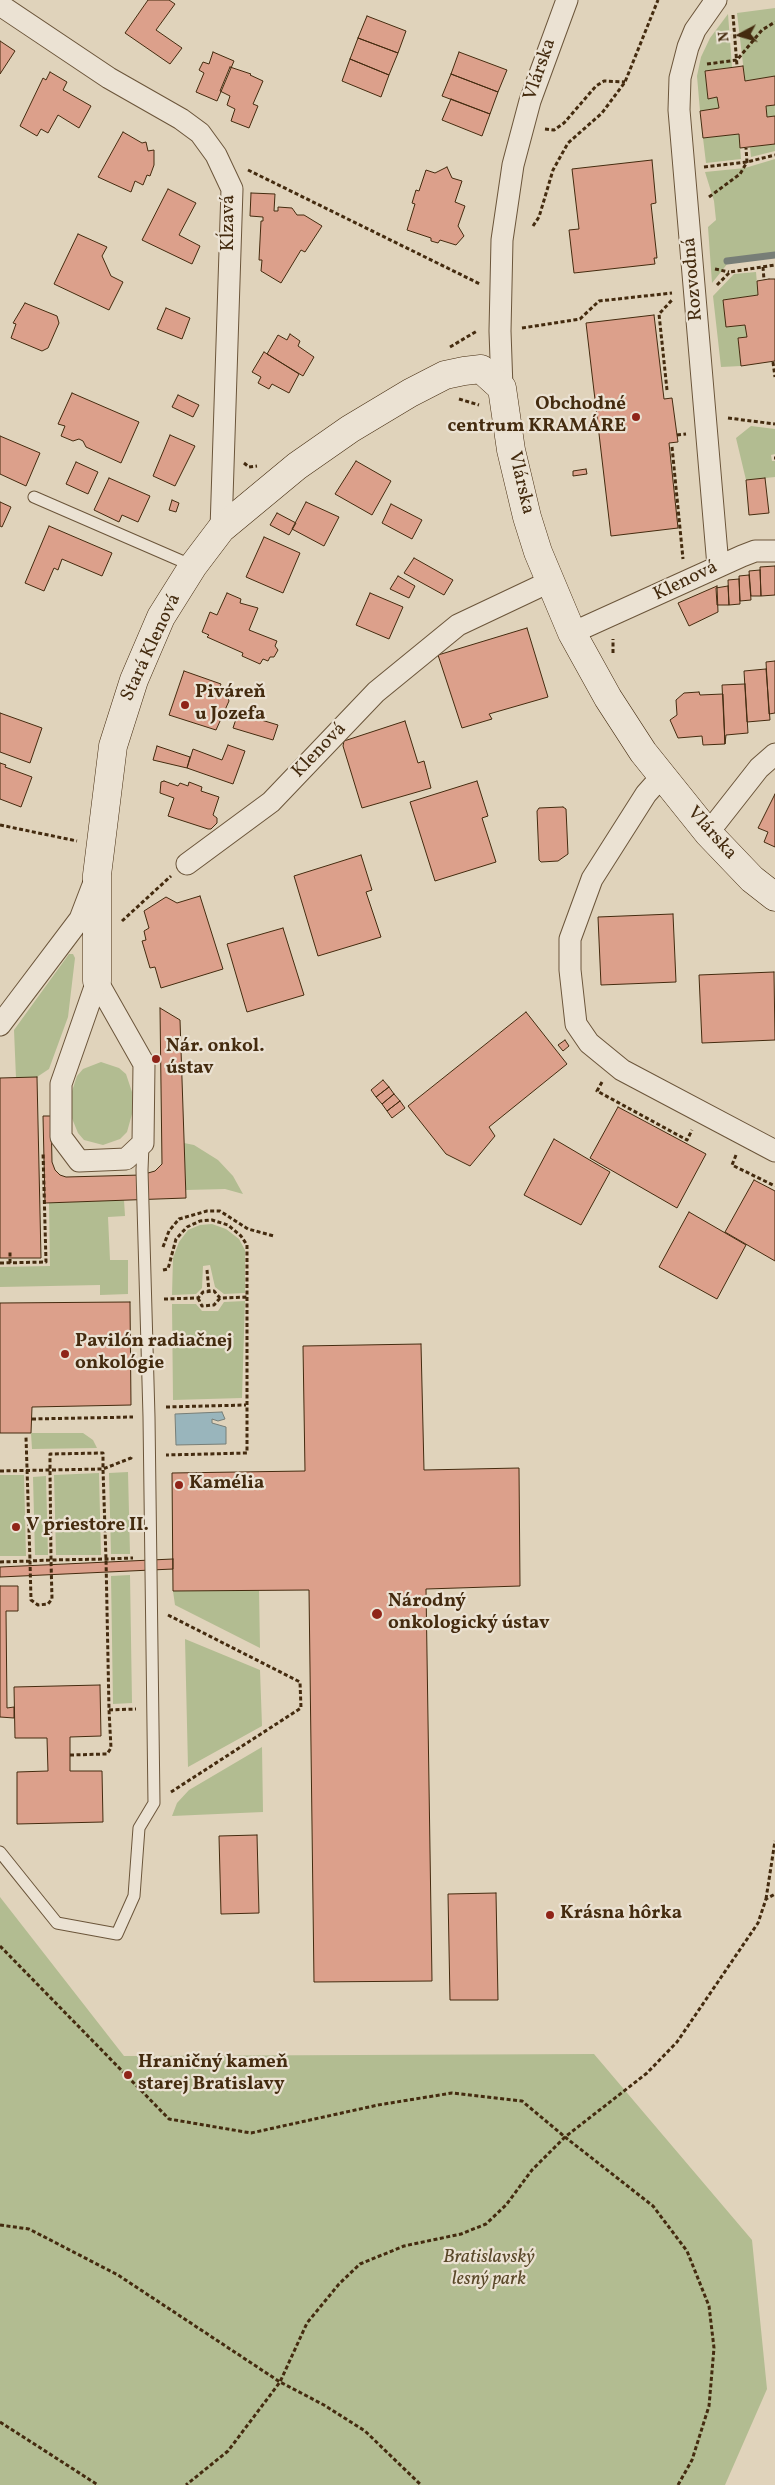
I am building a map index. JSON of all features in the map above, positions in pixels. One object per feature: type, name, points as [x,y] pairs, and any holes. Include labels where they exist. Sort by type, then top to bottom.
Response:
[{"type":"street","name":"Vlárska","points":[[568,0],[530,101],[513,166],[502,240],[500,331],[494,398],[512,450],[527,517],[549,582],[572,633],[608,698],[662,776],[708,833],[752,879],[775,897]]},
{"type":"street","name":"Kĺzavá","points":[[0,5],[110,78],[200,133],[216,155],[232,189],[221,529]]},
{"type":"street","name":"Rozvodná","points":[[718,566],[679,110],[680,78],[688,47],[695,30],[724,6]]},
{"type":"street","name":"Stará Klenová","points":[[0,1025],[80,919],[97,875],[113,746],[122,713],[162,617],[193,566],[221,529],[297,466],[350,429],[445,375],[481,369],[494,398]]},
{"type":"street","name":"Klenová","points":[[572,633],[755,551],[775,551]]},
{"type":"street","name":"Klenová","points":[[187,864],[271,802],[376,692],[458,625],[549,582]]},
{"type":"street","points":[[708,833],[759,768],[775,754]]},
{"type":"street","points":[[662,776],[646,794],[592,879],[570,939],[570,970],[576,1024],[589,1043],[622,1070],[775,1151]]},
{"type":"street","points":[[97,875],[97,981],[61,1084],[61,1137],[79,1161],[126,1159],[143,1143],[144,1064],[97,981]]},
{"type":"lane","points":[[34,497],[193,566]]},
{"type":"lane","points":[[0,1852],[57,1923],[117,1934],[134,1896],[139,1828],[154,1803],[143,1143]]},
{"type":"path","points":[[533,226],[539,217],[553,170],[568,143],[602,113],[625,82],[658,0]]},
{"type":"path","points":[[724,6],[737,66]]},
{"type":"path","points":[[699,65],[737,60],[762,30],[775,22]]},
{"type":"path","points":[[544,128],[554,130],[564,123],[596,86],[604,81],[625,82]]},
{"type":"path","points":[[542,137],[547,121]]},
{"type":"path","points":[[708,197],[733,181],[747,162],[746,148]]},
{"type":"path","points":[[700,168],[747,162],[775,155]]},
{"type":"path","points":[[243,168],[485,286]]},
{"type":"path","points":[[711,267],[730,272],[775,265]]},
{"type":"path","points":[[763,267],[764,280]]},
{"type":"path","points":[[500,331],[580,320],[599,301],[680,293],[708,294],[730,272]]},
{"type":"path","points":[[773,362],[775,377]]},
{"type":"path","points":[[458,399],[494,398]]},
{"type":"path","points":[[720,417],[775,424]]},
{"type":"path","points":[[672,447],[683,548],[683,568]]},
{"type":"path","points":[[0,825],[100,847]]},
{"type":"path","points":[[96,919],[123,921],[187,864]]},
{"type":"path","points":[[0,1263],[46,1262],[42,1143]]},
{"type":"path","points":[[163,1247],[169,1232],[179,1219],[207,1211],[220,1211],[231,1216],[248,1229],[274,1236]]},
{"type":"path","points":[[163,1270],[168,1269],[176,1239],[187,1227],[200,1221],[212,1220],[228,1225],[241,1236],[247,1245],[246,1453],[166,1455]]},
{"type":"path","points":[[10,1251],[10,1263]]},
{"type":"path","points":[[207,1270],[208,1292]]},
{"type":"path","points":[[164,1299],[198,1298],[204,1292],[214,1292],[220,1298],[248,1297]]},
{"type":"path","points":[[198,1298],[202,1306],[214,1305],[220,1298]]},
{"type":"path","points":[[166,1408],[246,1406]]},
{"type":"path","points":[[134,1408],[134,1427]]},
{"type":"path","points":[[32,1420],[149,1417]]},
{"type":"path","points":[[26,1437],[31,1600],[38,1605],[48,1604],[52,1600],[50,1454],[103,1453],[111,1748],[107,1754],[70,1755]]},
{"type":"path","points":[[0,1471],[103,1469],[131,1458],[132,1451]]},
{"type":"path","points":[[0,1562],[151,1558]]},
{"type":"path","points":[[152,1607],[300,1682],[301,1708],[154,1803]]},
{"type":"path","points":[[109,1710],[133,1709]]},
{"type":"path","points":[[186,2485],[228,2451],[280,2382],[307,2323],[339,2284],[360,2264],[404,2246],[461,2234],[486,2224],[506,2205],[532,2170],[565,2136],[647,2073],[677,2042],[758,1923],[766,1899],[775,1841]]},
{"type":"path","points":[[766,1899],[775,1894]]},
{"type":"path","points":[[0,1946],[170,2119],[251,2132],[378,2105],[452,2093],[522,2101],[653,2206],[687,2251],[709,2306],[714,2348],[709,2406],[692,2460],[678,2485]]},
{"type":"path","points":[[0,2225],[29,2229],[118,2275],[280,2382],[324,2405],[365,2431],[421,2485]]},
{"type":"path","points":[[0,2422],[98,2485]]},
{"type":"green space","points":[[775,8],[775,76],[745,81],[737,13]]},
{"type":"green space","points":[[728,14],[732,67],[705,71],[708,98],[717,97],[719,108],[700,111],[697,76],[701,57],[710,38]]},
{"type":"green space","points":[[775,105],[775,116],[767,117],[766,106]]},
{"type":"green space","points":[[739,134],[741,159],[706,163],[703,138]]},
{"type":"green space","points":[[775,144],[775,151],[751,157],[750,147]]},
{"type":"green space","points":[[775,159],[775,256],[728,263],[712,283],[708,227],[716,220],[714,201],[705,172],[745,168]]},
{"type":"green space","points":[[756,272],[758,295],[723,300],[727,327],[745,325],[747,337],[738,338],[741,366],[721,367],[713,296],[734,274]]},
{"type":"green space","points":[[751,426],[775,429],[775,454],[771,455],[772,461],[775,461],[775,477],[746,480],[736,438]]},
{"type":"green space","points":[[69,954],[73,954],[75,958],[68,1017],[49,1069],[37,1077],[16,1078],[14,1030]]},
{"type":"green space","points":[[101,1062],[119,1068],[126,1074],[132,1092],[132,1114],[127,1132],[120,1139],[103,1145],[84,1140],[78,1133],[71,1116],[71,1094],[77,1076],[83,1069]]},
{"type":"green space","points":[[184,1143],[194,1145],[218,1160],[233,1176],[243,1194],[225,1189],[186,1190]]},
{"type":"green space","points":[[124,1200],[125,1216],[108,1217],[110,1260],[128,1260],[128,1294],[100,1295],[100,1285],[0,1287],[0,1267],[50,1266],[49,1203]]},
{"type":"green space","points":[[212,1224],[226,1229],[239,1239],[245,1250],[245,1293],[224,1294],[215,1287],[210,1265],[203,1266],[202,1288],[196,1294],[172,1295],[173,1258],[179,1242],[188,1230],[200,1225]]},
{"type":"green space","points":[[245,1301],[242,1398],[173,1400],[172,1304],[196,1304],[202,1311],[218,1311],[224,1302]]},
{"type":"green space","points":[[31,1433],[83,1433],[93,1440],[97,1448],[32,1449]]},
{"type":"green space","points":[[128,1472],[130,1554],[111,1554],[109,1473]]},
{"type":"green space","points":[[99,1473],[101,1555],[56,1555],[54,1475]]},
{"type":"green space","points":[[0,1475],[24,1475],[26,1556],[0,1556]]},
{"type":"green space","points":[[46,1476],[48,1555],[35,1555],[33,1477]]},
{"type":"green space","points":[[130,1575],[132,1703],[113,1704],[111,1576]]},
{"type":"green space","points":[[259,1590],[260,1648],[175,1605],[173,1591]]},
{"type":"green space","points":[[185,1639],[260,1670],[262,1726],[188,1767]]},
{"type":"green space","points":[[262,1747],[263,1812],[172,1816],[177,1803],[189,1790]]},
{"type":"green space","name":"Bratislavský lesný park","points":[[0,1897],[124,2056],[594,2054],[752,2240],[767,2389],[725,2485],[0,2485]]},
{"type":"water","points":[[222,1412],[225,1419],[218,1421],[212,1419],[212,1423],[226,1427],[226,1444],[176,1445],[175,1414]]},
{"type":"building","points":[[148,0],[169,0],[175,4],[156,30],[182,48],[170,64],[125,33]]},
{"type":"building","points":[[367,16],[406,31],[398,53],[358,38]]},
{"type":"building","points":[[358,38],[398,53],[389,75],[350,59]]},
{"type":"building","points":[[0,41],[15,51],[0,74]]},
{"type":"building","points":[[213,52],[234,61],[217,101],[196,92],[204,73],[199,70],[203,62],[209,64]]},
{"type":"building","points":[[459,52],[507,70],[498,92],[451,74]]},
{"type":"building","points":[[350,59],[389,75],[381,97],[342,81]]},
{"type":"building","points":[[743,66],[745,81],[775,76],[775,105],[766,106],[767,117],[775,116],[775,144],[740,148],[739,134],[703,138],[700,111],[719,108],[717,97],[708,99],[705,71]]},
{"type":"building","points":[[230,67],[251,74],[263,81],[253,104],[258,106],[249,128],[231,121],[235,109],[227,105],[230,96],[220,91]]},
{"type":"building","points":[[50,72],[67,82],[63,90],[91,106],[79,128],[58,115],[48,133],[41,129],[37,136],[20,126],[43,78],[46,80]]},
{"type":"building","points":[[451,74],[498,92],[490,114],[442,96]]},
{"type":"building","points":[[451,99],[490,114],[482,136],[442,120]]},
{"type":"building","points":[[123,132],[142,143],[146,142],[148,151],[154,150],[154,165],[150,176],[147,175],[143,185],[135,181],[131,192],[98,177]]},
{"type":"building","points":[[652,160],[656,203],[651,204],[657,258],[654,258],[655,264],[574,273],[569,230],[579,229],[572,169]]},
{"type":"building","points":[[447,167],[452,178],[462,181],[455,202],[465,206],[458,226],[464,236],[456,245],[440,240],[438,243],[431,241],[431,238],[407,230],[415,204],[412,203],[416,190],[419,191],[426,170],[435,173]]},
{"type":"building","points":[[168,189],[196,203],[179,235],[200,246],[192,264],[142,240]]},
{"type":"building","points":[[251,193],[275,194],[274,211],[278,211],[278,207],[292,208],[297,215],[304,215],[322,226],[305,252],[301,250],[281,283],[261,271],[262,260],[259,260],[261,221],[263,221],[263,217],[250,216]]},
{"type":"building","points":[[78,234],[107,247],[102,256],[111,276],[123,282],[109,310],[54,284]]},
{"type":"building","points":[[775,279],[775,361],[741,366],[738,338],[747,337],[745,325],[726,327],[723,300],[758,295],[757,281]]},
{"type":"building","points":[[25,303],[57,316],[59,323],[48,348],[42,351],[11,338],[16,324],[13,323]]},
{"type":"building","points":[[166,308],[190,318],[182,339],[157,329]]},
{"type":"building","name":"Obchodné centrum KRAMÁRE","points":[[654,315],[664,399],[672,398],[678,442],[669,443],[678,528],[611,536],[586,323]]},
{"type":"building","points":[[290,334],[300,341],[298,346],[314,357],[303,376],[267,354],[278,335],[287,340]]},
{"type":"building","points":[[264,352],[299,374],[289,393],[272,384],[269,389],[258,383],[261,377],[252,372]]},
{"type":"building","points":[[72,393],[139,422],[121,463],[86,447],[83,441],[79,439],[73,441],[61,436],[65,426],[58,424]]},
{"type":"building","points":[[178,395],[199,405],[193,417],[172,407]]},
{"type":"building","points":[[170,435],[195,446],[175,486],[153,476]]},
{"type":"building","points":[[0,436],[40,453],[26,486],[0,474]]},
{"type":"building","points":[[356,461],[391,481],[372,515],[335,494]]},
{"type":"building","points":[[76,462],[98,472],[88,494],[66,484]]},
{"type":"building","points":[[586,469],[587,474],[573,476],[573,471]]},
{"type":"building","points":[[109,478],[150,496],[138,522],[122,515],[119,522],[94,510]]},
{"type":"building","points":[[765,478],[769,513],[749,515],[746,480]]},
{"type":"building","points":[[172,500],[179,503],[176,512],[169,510]]},
{"type":"building","points":[[0,502],[11,507],[2,527],[0,526]]},
{"type":"building","points":[[306,502],[339,517],[324,546],[292,529]]},
{"type":"building","points":[[391,504],[422,520],[412,539],[382,523]]},
{"type":"building","points":[[277,513],[296,523],[289,535],[270,525]]},
{"type":"building","points":[[49,526],[112,553],[102,576],[62,559],[58,570],[54,568],[44,591],[25,583]]},
{"type":"building","points":[[264,537],[300,553],[283,593],[246,577]]},
{"type":"building","points":[[414,558],[453,580],[444,595],[404,573]]},
{"type":"building","points":[[775,566],[775,595],[761,596],[760,567]]},
{"type":"building","points":[[760,570],[761,596],[751,596],[749,571]]},
{"type":"building","points":[[749,575],[751,600],[740,601],[739,576]]},
{"type":"building","points":[[398,576],[415,586],[409,598],[390,589]]},
{"type":"building","points":[[739,579],[740,604],[729,605],[728,580]]},
{"type":"building","points":[[717,586],[718,612],[689,626],[678,603]]},
{"type":"building","points":[[728,586],[729,605],[717,605],[716,588]]},
{"type":"building","points":[[227,593],[241,599],[240,603],[258,608],[249,630],[277,641],[275,646],[278,650],[274,657],[270,657],[268,661],[263,659],[260,664],[242,656],[243,653],[207,637],[209,635],[202,632],[210,612],[217,615]]},
{"type":"building","points":[[370,593],[403,607],[389,639],[356,625]]},
{"type":"building","points":[[527,628],[548,697],[489,714],[492,719],[462,728],[438,655]]},
{"type":"building","points":[[775,661],[775,713],[769,714],[766,662]]},
{"type":"building","points":[[766,669],[770,720],[747,722],[744,671]]},
{"type":"building","points":[[184,671],[221,684],[218,692],[227,695],[229,701],[216,730],[169,715]]},
{"type":"building","points":[[745,684],[748,733],[726,735],[725,744],[722,685]]},
{"type":"building","points":[[699,692],[700,695],[723,694],[725,744],[703,745],[702,736],[678,738],[670,720],[677,715],[676,700],[684,693]]},
{"type":"building","points":[[0,713],[42,728],[30,763],[0,752]]},
{"type":"building","points":[[238,713],[278,725],[273,740],[233,728]]},
{"type":"building","points":[[405,721],[418,763],[424,761],[431,788],[362,808],[343,746],[344,741]]},
{"type":"building","points":[[228,745],[245,751],[233,784],[187,768],[193,749],[222,760]]},
{"type":"building","points":[[157,746],[190,757],[187,768],[153,760]]},
{"type":"building","points":[[0,763],[6,765],[5,767],[32,777],[21,807],[0,799]]},
{"type":"building","points":[[164,781],[178,786],[180,783],[188,786],[189,782],[202,787],[201,791],[219,797],[213,815],[217,818],[217,823],[211,829],[208,829],[168,816],[174,798],[160,793],[161,782]]},
{"type":"building","points":[[477,781],[488,816],[482,818],[496,862],[435,881],[410,802]]},
{"type":"building","points":[[775,794],[775,847],[764,842],[768,832],[758,828]]},
{"type":"building","points":[[563,807],[566,809],[568,854],[558,861],[541,862],[539,860],[537,811],[539,808]]},
{"type":"building","points":[[361,855],[372,890],[366,892],[381,937],[318,956],[294,876]]},
{"type":"building","points":[[200,896],[223,969],[161,988],[155,967],[150,968],[142,941],[146,940],[144,931],[149,928],[144,911],[166,897],[177,903]]},
{"type":"building","points":[[673,914],[676,982],[601,985],[598,917]]},
{"type":"building","points":[[283,928],[304,995],[247,1012],[227,944]]},
{"type":"building","points":[[774,972],[775,1040],[702,1043],[699,975]]},
{"type":"building","points":[[160,1008],[180,1020],[186,1198],[45,1203],[43,1116],[51,1116],[52,1162],[55,1170],[60,1175],[66,1177],[141,1175],[155,1171],[162,1164]]},
{"type":"building","points":[[526,1012],[567,1064],[489,1127],[495,1136],[470,1166],[446,1154],[408,1106]]},
{"type":"building","points":[[565,1040],[569,1046],[563,1051],[558,1045]]},
{"type":"building","points":[[37,1077],[41,1258],[0,1258],[0,1078]]},
{"type":"building","points":[[383,1080],[389,1087],[376,1097],[371,1090]]},
{"type":"building","points":[[389,1087],[394,1094],[382,1104],[376,1097]]},
{"type":"building","points":[[394,1094],[400,1101],[387,1111],[382,1104]]},
{"type":"building","points":[[400,1101],[405,1108],[392,1118],[387,1111]]},
{"type":"building","points":[[618,1107],[706,1154],[677,1208],[590,1158]]},
{"type":"building","points":[[554,1139],[610,1172],[581,1225],[524,1195]]},
{"type":"building","points":[[754,1180],[775,1191],[775,1261],[725,1232]]},
{"type":"building","points":[[689,1212],[746,1245],[717,1299],[659,1267]]},
{"type":"building","name":"Pavilón radiačnej onkológie","points":[[130,1302],[131,1405],[32,1407],[31,1433],[0,1433],[0,1303]]},
{"type":"building","points":[[421,1344],[424,1470],[519,1468],[520,1586],[426,1589],[432,1981],[314,1982],[309,1590],[173,1591],[172,1473],[305,1471],[303,1346]]},
{"type":"building","points":[[173,1559],[173,1569],[0,1577],[0,1567]]},
{"type":"building","points":[[0,1586],[18,1586],[18,1611],[6,1611],[7,1708],[14,1707],[14,1718],[0,1717]]},
{"type":"building","points":[[100,1685],[101,1736],[70,1737],[70,1771],[102,1771],[103,1822],[17,1824],[17,1772],[48,1771],[47,1738],[15,1738],[14,1687]]},
{"type":"building","points":[[257,1835],[259,1913],[221,1914],[219,1836]]},
{"type":"building","points":[[496,1893],[498,2000],[450,2000],[448,1894]]},
{"type":"waterway","points":[[727,261],[775,255]]},
{"type":"place","name":"Obchodné centrum KRAMÁRE","points":[[636,417]]},
{"type":"place","name":"Piváreň u Jozefa","points":[[185,705]]},
{"type":"place","name":"Nár. onkol. ústav","points":[[156,1059]]},
{"type":"place","name":"Pavilón radiačnej onkológie","points":[[65,1354]]},
{"type":"place","name":"Kamélia","points":[[179,1485]]},
{"type":"place","name":"V priestore II.","points":[[16,1527]]},
{"type":"place","name":"Národný onkologický ústav","points":[[377,1614]]},
{"type":"place","name":"Krásna hôrka","points":[[550,1915]]},
{"type":"place","name":"Hraničný kameň starej Bratislavy","points":[[128,2075]]}]
